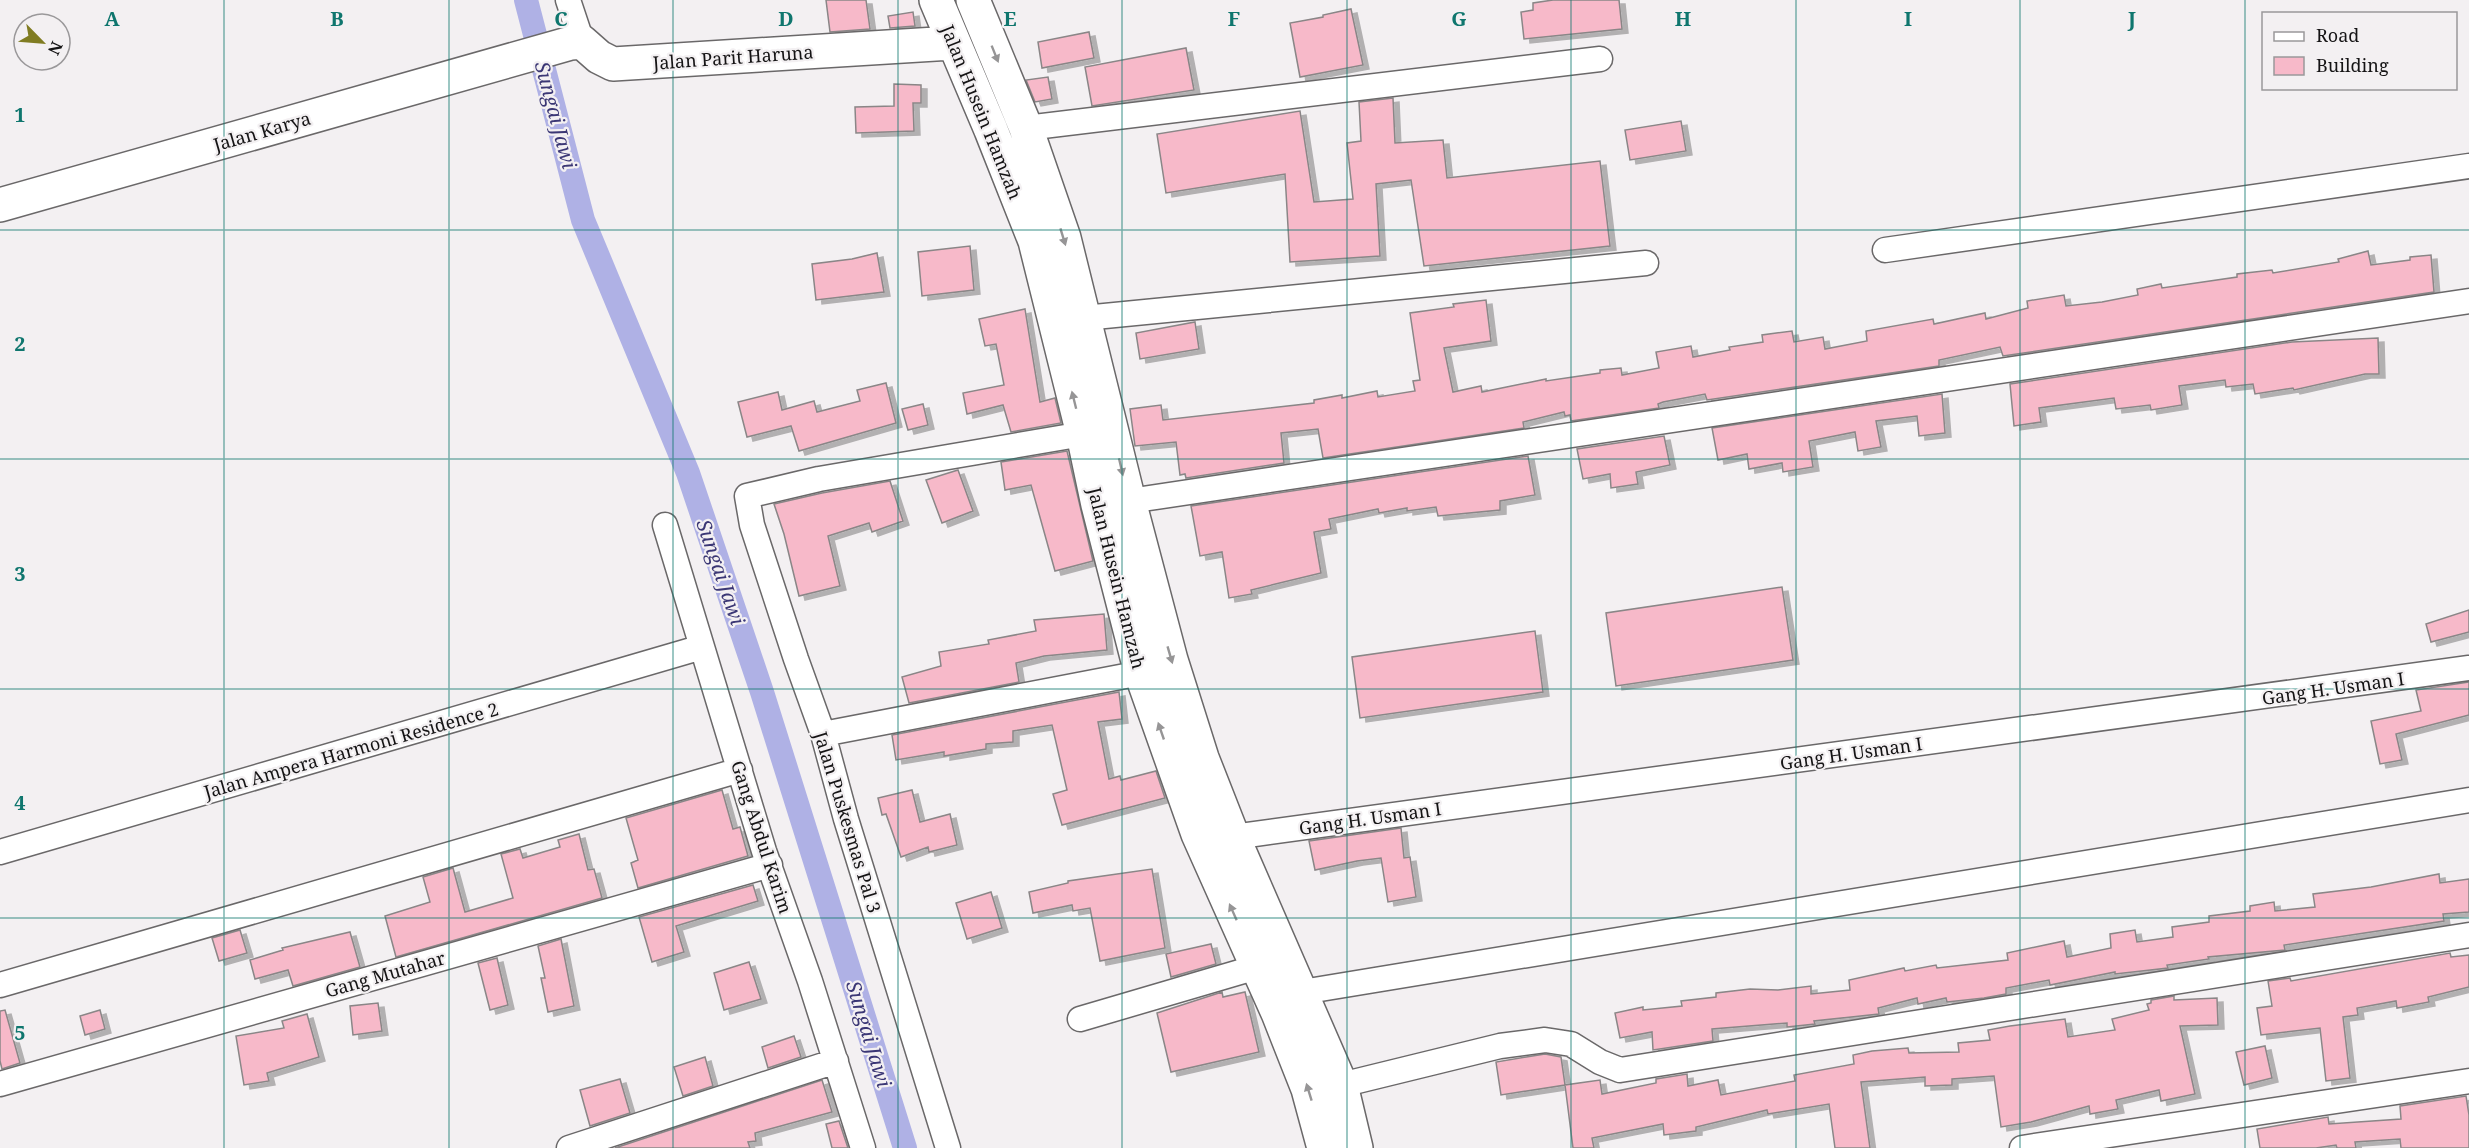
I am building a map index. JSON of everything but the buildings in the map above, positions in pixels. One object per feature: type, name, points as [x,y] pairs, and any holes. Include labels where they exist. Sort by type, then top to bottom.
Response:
[{"type":"street","points":[[568,0],[577,42]]},
{"type":"street","name":"Jalan Husein Hamzah","points":[[936,0],[1035,242],[1141,673],[1198,834],[1308,1089],[1324,1148]]},
{"type":"street","name":"Jalan Husein Hamzah","points":[[973,0],[1026,128],[1064,238],[1171,660],[1202,758],[1233,837],[1341,1085],[1356,1148]]},
{"type":"street","name":"Jalan Parit Haruna","points":[[577,42],[613,64],[952,43]]},
{"type":"street","name":"Jalan Karya","points":[[0,205],[577,42]]},
{"type":"street","points":[[1026,128],[1600,59]]},
{"type":"street","points":[[1885,250],[2469,166]]},
{"type":"street","points":[[1084,318],[1646,263]]},
{"type":"street","points":[[1129,501],[2469,301]]},
{"type":"street","name":"Jalan Puskesmas Pal 3","points":[[948,1148],[846,819],[823,734],[759,547],[747,496],[819,479],[1083,434]]},
{"type":"street","name":"Gang Abdul Karim","points":[[665,525],[770,865],[863,1148]]},
{"type":"street","name":"Jalan Ampera Harmoni Residence 2","points":[[0,852],[702,647]]},
{"type":"street","name":"Gang H. Usman I","points":[[1233,837],[2469,668]]},
{"type":"street","points":[[823,734],[1141,673]]},
{"type":"street","points":[[0,985],[740,770]]},
{"type":"street","points":[[1302,992],[2469,800]]},
{"type":"street","name":"Gang Mutahar","points":[[0,1084],[770,865]]},
{"type":"street","points":[[1341,1085],[1500,1046],[1545,1040],[1571,1044],[1620,1071],[2469,934]]},
{"type":"street","points":[[1080,1019],[1257,967]]},
{"type":"street","points":[[569,1148],[836,1061]]},
{"type":"street","points":[[2022,1148],[2469,1081]]},
{"type":"waterway","name":"Sungai Jawi","points":[[526,0],[583,220],[688,473],[762,692],[905,1148]]}]
